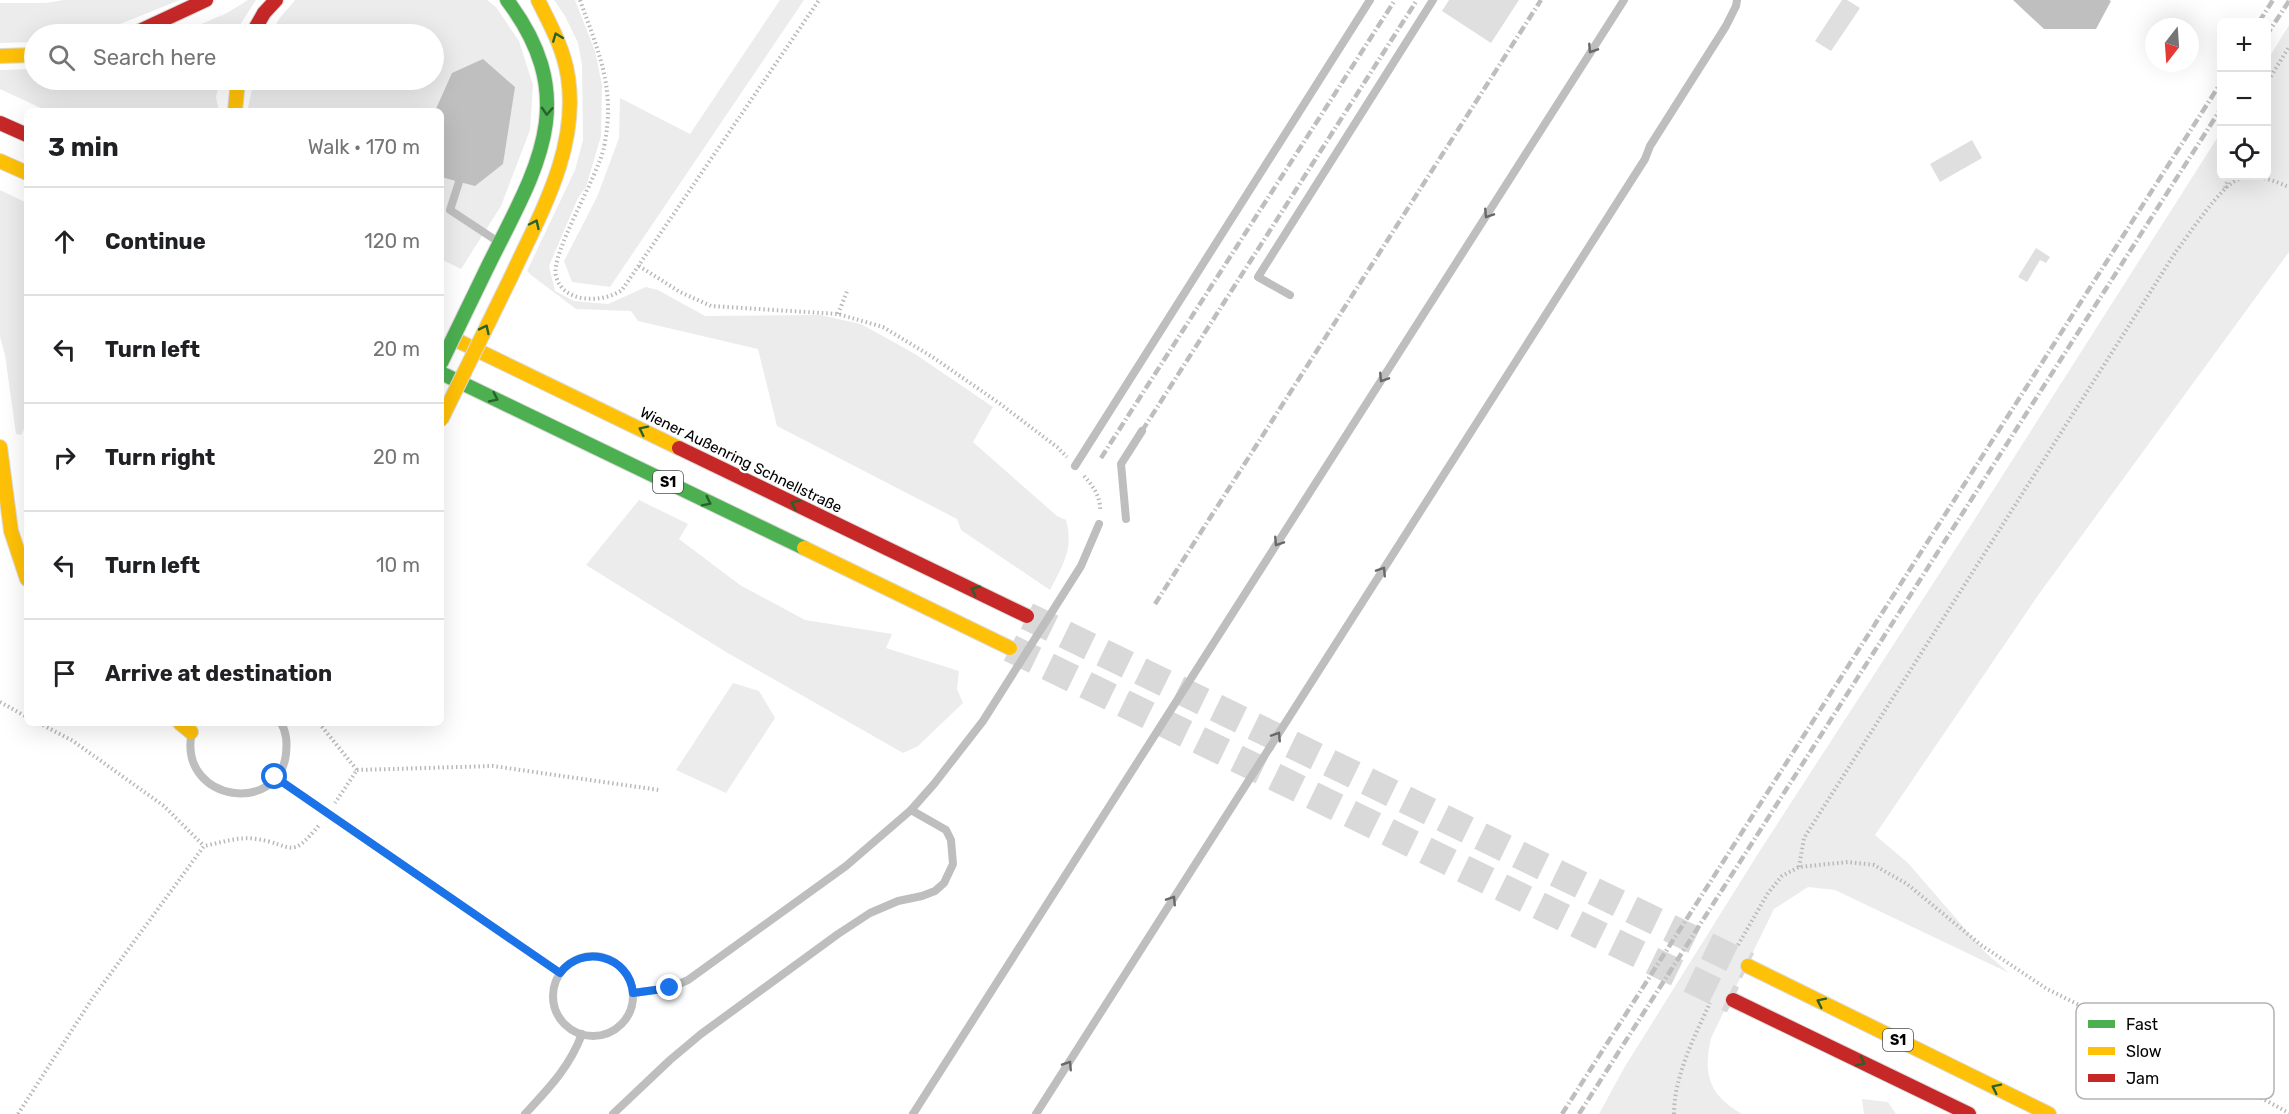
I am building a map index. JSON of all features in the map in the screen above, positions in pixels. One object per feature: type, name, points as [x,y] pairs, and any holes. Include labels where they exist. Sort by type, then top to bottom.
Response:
[{"type":"highway","points":[[154,24],[206,0]]},
{"type":"highway","points":[[258,24],[276,0]]},
{"type":"highway","points":[[444,357],[534,169],[544,141],[548,107],[541,61],[522,18],[507,0]]},
{"type":"highway","points":[[444,414],[560,170],[569,138],[572,105],[570,80],[563,52],[552,24],[538,0]]},
{"type":"highway","points":[[0,56],[24,55]]},
{"type":"highway","points":[[235,108],[237,90]]},
{"type":"highway","points":[[0,123],[24,134]]},
{"type":"highway","points":[[0,160],[24,172]]},
{"type":"highway","name":"Wiener Außenring Schnellstraße","points":[[444,334],[1028,616]]},
{"type":"highway","name":"S1","points":[[444,374],[1010,648]]},
{"type":"highway","points":[[0,447],[7,516],[24,573]]},
{"type":"highway","name":"S1","points":[[1748,966],[2049,1114]]},
{"type":"highway","name":"S1","points":[[1733,1000],[1969,1114]]},
{"type":"lane","points":[[1075,466],[1370,0]]},
{"type":"lane","points":[[1290,296],[1258,277],[1433,0]]},
{"type":"lane","points":[[913,1114],[1624,0]]},
{"type":"lane","points":[[1036,1114],[1645,159],[1650,146],[1726,26],[1737,0]]},
{"type":"lane","points":[[459,182],[450,210],[500,242]]},
{"type":"lane","points":[[1126,519],[1121,464],[1142,431]]},
{"type":"lane","points":[[633,993],[670,988],[688,980],[846,867],[911,810],[940,777],[988,712],[1081,566],[1099,524]]},
{"type":"lane","points":[[189,726],[192,762],[199,775],[210,785],[224,792],[239,794],[254,792],[268,785],[275,777],[285,759],[287,744],[282,726]]},
{"type":"lane","points":[[275,777],[560,973]]},
{"type":"lane","points":[[613,1114],[669,1060],[701,1034],[838,934],[870,913],[898,901],[935,891],[944,883],[953,864],[951,840],[946,830],[911,810]]},
{"type":"lane","points":[[591,955],[604,957],[616,963],[626,973],[633,993],[630,1012],[623,1023],[600,1036],[582,1034],[565,1024],[557,1014],[553,1002],[553,989],[560,973],[577,958],[591,955]]},
{"type":"lane","points":[[525,1114],[574,1055],[582,1034]]},
{"type":"path","points":[[601,299],[612,297],[622,290],[819,0]]},
{"type":"path","points":[[2271,76],[2289,47]]},
{"type":"path","points":[[1799,867],[1804,838],[2175,253],[2225,189],[2239,178],[2265,177],[2289,187]]},
{"type":"path","points":[[2225,189],[2228,180]]},
{"type":"path","points":[[639,266],[680,292],[711,306],[838,314],[883,327],[934,358],[1058,447],[1094,488],[1101,506],[1099,524]]},
{"type":"path","points":[[838,314],[848,289]]},
{"type":"path","points":[[0,702],[24,715]]},
{"type":"path","points":[[45,726],[73,741],[164,806],[204,846]]},
{"type":"path","points":[[321,726],[357,770]]},
{"type":"path","points":[[357,770],[493,766],[659,790]]},
{"type":"path","points":[[18,1114],[92,999],[204,846],[255,838],[290,849],[304,844],[329,813],[357,770]]},
{"type":"path","points":[[1737,949],[1768,893],[1782,876],[1799,867],[1848,862],[1874,865],[1907,884],[1981,945],[2048,989],[2076,1003]]},
{"type":"path","points":[[1674,1114],[1674,1096],[1698,1028],[1713,998]]},
{"type":"path","points":[[2263,1099],[2289,1113]]},
{"type":"shaded area","points":[[64,0],[180,0],[120,24],[24,24],[24,42],[0,43],[0,3],[45,3]]},
{"type":"shaded area","points":[[248,0],[256,0],[240,24],[201,24],[227,13]]},
{"type":"shaded area","points":[[295,0],[487,0],[496,7],[519,41],[533,85],[530,130],[501,206],[461,269],[444,260],[444,108],[248,108],[252,90],[444,90],[444,24],[276,24]]},
{"type":"shaded area","points":[[554,0],[575,0],[595,51],[602,85],[601,136],[586,187],[578,198],[549,266],[555,291],[574,301],[608,304],[646,287],[658,290],[705,316],[820,315],[861,324],[915,354],[993,407],[973,442],[1057,516],[1066,520],[1069,540],[1066,557],[1050,590],[961,530],[957,519],[777,426],[758,349],[638,321],[631,311],[576,309],[527,271],[575,170],[583,140],[582,65],[578,43],[565,16]]},
{"type":"shaded area","points":[[780,0],[804,0],[610,287],[572,282],[564,261],[597,197],[619,138],[620,98],[690,134]]},
{"type":"shaded area","points":[[2013,0],[2111,1],[2096,29],[2044,29]]},
{"type":"shaded area","points":[[2289,25],[2289,252],[2039,594],[1875,835],[1908,863],[1986,953],[2009,973],[1835,890],[1808,887],[1774,909],[1711,1038],[1708,1073],[1711,1082],[1722,1099],[1742,1114],[1599,1114],[1624,1068],[1761,849],[2217,138],[2217,180],[2271,180],[2271,54]]},
{"type":"shaded area","points":[[483,59],[515,87],[503,164],[475,186],[444,178],[444,108],[436,108],[452,73]]},
{"type":"shaded area","points":[[24,69],[24,90],[218,90],[216,97],[218,108],[41,108],[0,89],[0,70]]},
{"type":"shaded area","points":[[0,190],[24,202],[24,429],[21,435],[16,434],[5,355],[0,337]]},
{"type":"shaded area","points":[[639,500],[688,524],[679,539],[740,585],[805,620],[892,634],[886,648],[959,671],[957,689],[963,703],[918,746],[903,753],[726,652],[586,565]]},
{"type":"shaded area","points":[[733,683],[759,691],[775,718],[726,793],[676,770]]},
{"type":"shaded area","points":[[1862,1099],[1888,1102],[1896,1114],[1864,1114]]},
{"type":"building","points":[[1449,0],[1519,0],[1491,43],[1442,11]]},
{"type":"building","points":[[1842,0],[1847,0],[1860,8],[1831,51],[1815,41]]},
{"type":"building","points":[[1972,140],[1982,158],[1940,182],[1930,164]]},
{"type":"building","points":[[2036,248],[2050,257],[2046,263],[2040,260],[2027,282],[2018,277]]},
{"type":"tunnel","points":[[1027,616],[1748,966]]},
{"type":"tunnel","points":[[1010,648],[1733,1000]]},
{"type":"railway","points":[[1101,458],[1395,0]]},
{"type":"railway","points":[[1142,431],[1417,0]]},
{"type":"railway","points":[[1155,604],[1541,0]]},
{"type":"railway","points":[[2262,18],[2273,0]]},
{"type":"railway","points":[[2271,28],[2289,1]]},
{"type":"railway","points":[[1562,1114],[2217,89]]},
{"type":"railway","points":[[1579,1114],[2217,115]]},
{"type":"traffic: fast","points":[[488,266],[522,198],[535,166],[544,134],[547,103],[543,71],[530,36],[507,0]]},
{"type":"traffic: fast","points":[[444,357],[488,266]]},
{"type":"traffic: fast","points":[[444,374],[804,548]]},
{"type":"traffic: slow","points":[[511,277],[545,205],[568,130],[570,104],[566,67],[556,37],[538,0]]},
{"type":"traffic: slow","points":[[0,56],[24,55]]},
{"type":"traffic: slow","points":[[235,108],[237,90]]},
{"type":"traffic: slow","points":[[0,161],[24,172]]},
{"type":"traffic: slow","points":[[444,414],[511,277]]},
{"type":"traffic: slow","points":[[454,339],[679,448]]},
{"type":"traffic: slow","points":[[0,447],[11,531],[24,570]]},
{"type":"traffic: slow","points":[[804,548],[1010,648]]},
{"type":"traffic: slow","points":[[184,726],[191,732]]},
{"type":"traffic: slow","points":[[1748,966],[2049,1114]]},
{"type":"traffic: jam","points":[[154,24],[206,0]]},
{"type":"traffic: jam","points":[[258,24],[276,0]]},
{"type":"traffic: jam","points":[[0,123],[24,134]]},
{"type":"traffic: jam","points":[[679,448],[1027,616]]},
{"type":"traffic: jam","points":[[1733,1000],[1969,1114]]},
{"type":"route","points":[[275,777],[560,973],[577,958],[591,955],[604,957],[616,963],[626,973],[633,993],[670,988]]}]
